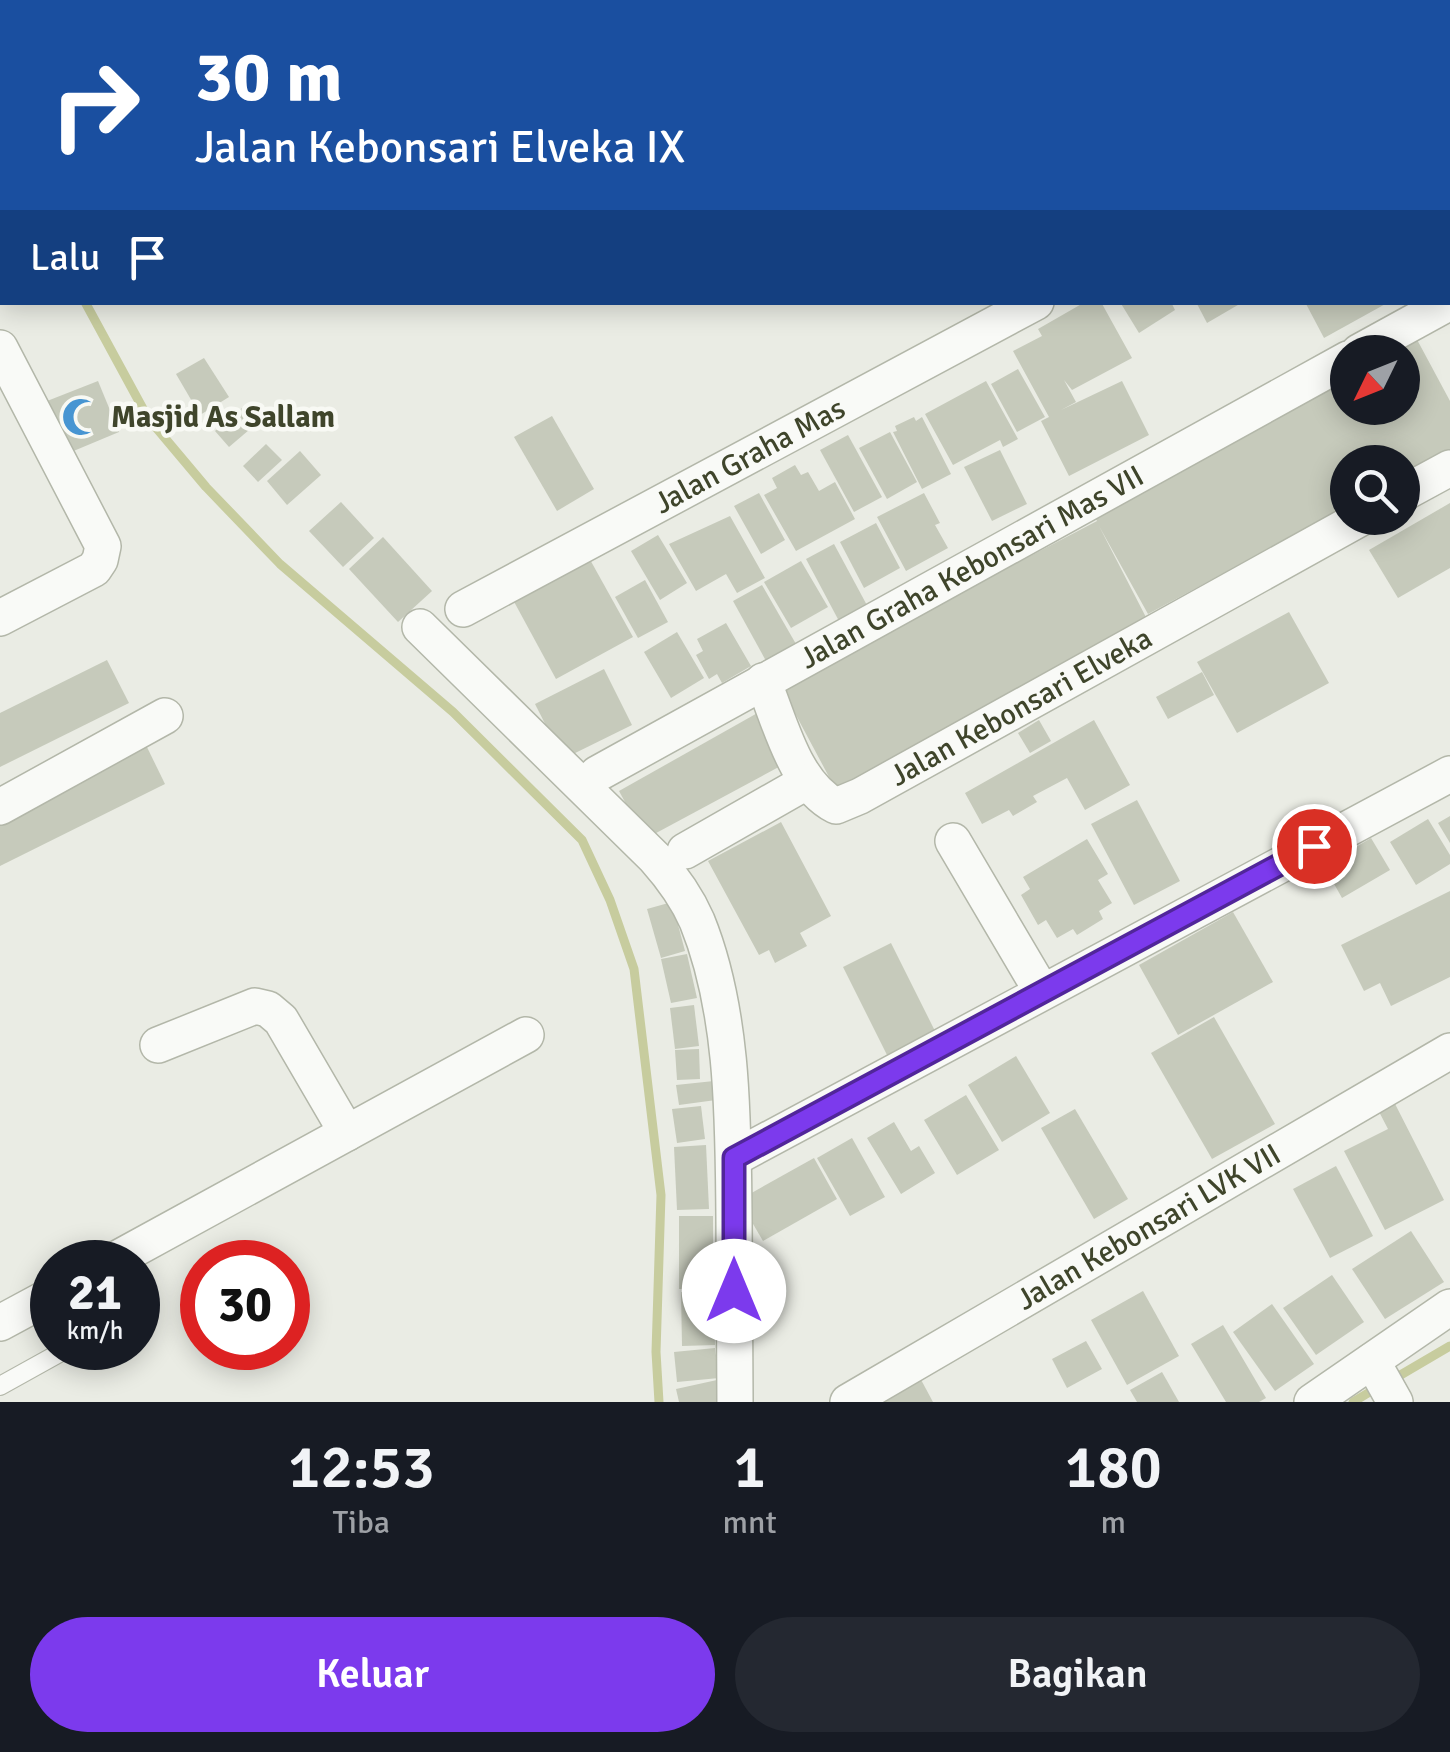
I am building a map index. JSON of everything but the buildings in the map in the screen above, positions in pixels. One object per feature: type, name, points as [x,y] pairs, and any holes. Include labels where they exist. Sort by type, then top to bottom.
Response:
[{"type":"street","name":"Jalan Graha Mas","points":[[463,609],[1030,305]]},
{"type":"street","points":[[1397,335],[1446,313]]},
{"type":"street","points":[[0,348],[103,546],[94,569],[0,618]]},
{"type":"street","name":"Jalan Graha Kebonsari Mas VII","points":[[596,774],[1330,369]]},
{"type":"street","points":[[1420,484],[1450,468]]},
{"type":"street","name":"Jalan Kebonsari Elveka","points":[[806,782],[818,797],[836,806],[860,796],[1330,535]]},
{"type":"street","points":[[420,627],[654,858],[684,896],[706,944],[728,1047],[734,1158],[735,1402]]},
{"type":"street","points":[[685,852],[806,782],[762,682]]},
{"type":"street","points":[[0,807],[166,716]]},
{"type":"street","points":[[734,1158],[1450,774]]},
{"type":"street","points":[[954,841],[1042,992]]},
{"type":"street","points":[[158,1045],[255,1006],[268,1010],[280,1020],[347,1133]]},
{"type":"street","points":[[151,1240],[526,1035]]},
{"type":"street","name":"Jalan Kebonsari LVK VII","points":[[848,1402],[1450,1051]]},
{"type":"street","points":[[0,1323],[30,1306]]},
{"type":"street","points":[[1312,1402],[1385,1383],[1450,1307]]},
{"type":"lane","points":[[0,1386],[30,1369]]},
{"type":"waterway","points":[[87,305],[148,418],[206,487],[280,564],[453,712],[582,840],[610,900],[634,969],[661,1195],[656,1352],[659,1402]]},
{"type":"waterway","points":[[1392,1380],[1450,1346]]},
{"type":"waterway","points":[[1353,1402],[1378,1387]]},
{"type":"place","name":"Masjid As Sallam","points":[[81,417]]},
{"type":"route","points":[[734,1291],[734,1158],[1314,846]]}]
